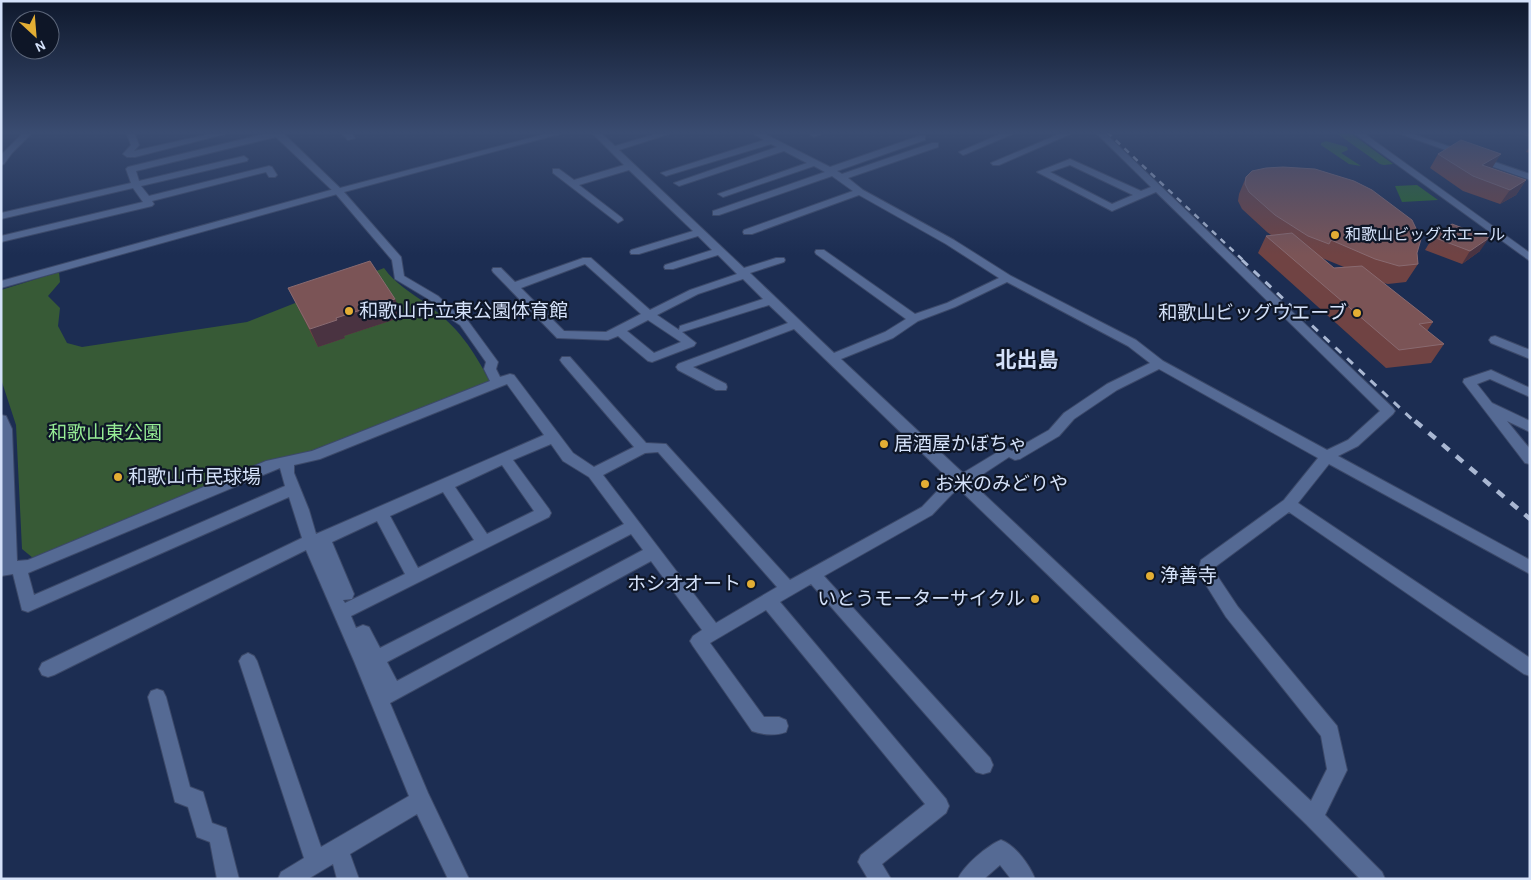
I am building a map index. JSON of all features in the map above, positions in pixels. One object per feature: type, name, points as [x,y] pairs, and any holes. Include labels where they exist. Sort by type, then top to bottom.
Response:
[{"type":"street","points":[[1,239],[149,204],[136,185],[132,173]]},
{"type":"street","points":[[1,216],[186,173]]},
{"type":"street","points":[[146,200],[256,173]]},
{"type":"street","points":[[319,173],[338,191],[397,260],[399,277],[434,298],[452,315],[464,323],[492,362],[490,369],[498,383]]},
{"type":"street","points":[[1,285],[406,173]]},
{"type":"street","points":[[559,173],[618,220]]},
{"type":"street","points":[[572,184],[608,173]]},
{"type":"street","points":[[638,173],[1313,817],[1375,879]]},
{"type":"street","points":[[679,183],[709,173]]},
{"type":"street","points":[[723,194],[784,173]]},
{"type":"street","points":[[716,213],[821,176],[838,173]]},
{"type":"street","points":[[1044,173],[1112,208],[1157,188]]},
{"type":"street","points":[[1094,173],[1142,195]]},
{"type":"street","points":[[1142,173],[1388,411],[1353,443],[1327,456],[1289,504],[1207,564],[1206,572],[1232,612],[1330,732],[1337,770],[1313,817]]},
{"type":"street","points":[[1413,173],[1530,258]]},
{"type":"street","points":[[1425,173],[1530,248]]},
{"type":"street","points":[[1516,173],[1530,178]]},
{"type":"street","points":[[835,174],[860,192],[950,242],[1007,278],[1132,343],[1159,364],[1530,568]]},
{"type":"street","points":[[748,232],[860,192]]},
{"type":"street","points":[[635,252],[700,232]]},
{"type":"street","points":[[668,267],[720,252]]},
{"type":"street","points":[[820,252],[914,319]]},
{"type":"street","points":[[513,287],[587,260],[649,315],[690,343],[652,358],[619,331]]},
{"type":"street","points":[[496,270],[561,335],[608,336],[694,292],[780,260]]},
{"type":"street","points":[[832,358],[888,335],[914,319],[951,305],[1007,278]]},
{"type":"street","points":[[684,329],[772,300]]},
{"type":"street","points":[[721,388],[682,368],[797,324]]},
{"type":"street","points":[[1495,340],[1530,355]]},
{"type":"street","points":[[566,360],[643,448]]},
{"type":"street","points":[[779,726],[759,725],[699,642],[768,600],[927,512],[947,490],[1011,454],[1054,433],[1069,416],[1112,387],[1159,364]]},
{"type":"street","points":[[1530,393],[1491,374],[1469,382],[1530,459]]},
{"type":"street","points":[[10,568],[30,566],[271,465],[315,455],[510,378],[568,457],[594,473],[713,632]]},
{"type":"street","points":[[1487,406],[1530,427]]},
{"type":"street","points":[[1,419],[5,429],[10,568],[28,606],[293,489]]},
{"type":"street","points":[[48,669],[316,540],[381,514],[553,437]]},
{"type":"street","points":[[594,473],[643,448],[661,447],[788,589]]},
{"type":"street","points":[[341,613],[544,513],[505,459]]},
{"type":"street","points":[[287,462],[287,473],[302,510],[316,540],[346,594]]},
{"type":"street","points":[[446,485],[484,543]]},
{"type":"street","points":[[1289,504],[1530,668]]},
{"type":"street","points":[[381,514],[415,577]]},
{"type":"street","points":[[378,658],[633,526]]},
{"type":"street","points":[[316,540],[341,613],[421,800],[459,879]]},
{"type":"street","points":[[379,700],[653,552]]},
{"type":"street","points":[[813,575],[983,765]]},
{"type":"street","points":[[768,600],[939,806],[868,862],[882,879]]},
{"type":"street","points":[[363,632],[378,658],[388,681]]},
{"type":"street","points":[[248,661],[316,862]]},
{"type":"street","points":[[157,697],[182,795],[196,799],[204,830],[218,835],[228,879]]},
{"type":"street","points":[[288,879],[421,800]]},
{"type":"street","points":[[338,849],[348,879]]},
{"type":"street","points":[[968,879],[1001,850],[1025,879]]},
{"type":"green space","points":[[1417,185],[1438,200],[1402,202],[1395,186]]},
{"type":"green space","name":"和歌山東公園","points":[[384,268],[399,284],[439,313],[456,330],[471,349],[490,382],[319,449],[276,460],[33,558],[22,549],[16,425],[1,379],[1,290],[59,272],[60,282],[48,296],[60,308],[58,326],[67,343],[82,347],[247,322]]},
{"type":"building","name":"和歌山ビッグホエール","points":[[1250,173],[1328,173],[1354,181],[1372,190],[1412,220],[1421,239],[1417,253],[1418,264],[1399,266],[1375,259],[1331,240],[1329,244],[1308,236],[1275,215],[1249,192],[1245,184],[1246,177]]},
{"type":"building","points":[[1468,173],[1506,173],[1526,180],[1510,190]]},
{"type":"building","points":[[1452,224],[1489,238],[1470,251],[1433,237]]},
{"type":"building","points":[[1292,233],[1334,268],[1362,266],[1433,322],[1419,324],[1444,344],[1399,350],[1266,236]]},
{"type":"building","points":[[370,261],[395,299],[336,318],[337,320],[310,329],[288,288]]},
{"type":"railway","points":[[1151,173],[1244,261]]},
{"type":"railway","points":[[1242,260],[1416,423]]},
{"type":"railway","points":[[1415,421],[1530,519]]},
{"type":"place","name":"和歌山ビッグホエール","points":[[1335,235]]},
{"type":"place","name":"和歌山市立東公園体育館","points":[[349,311]]},
{"type":"place","name":"和歌山ビッグウエーブ","points":[[1357,313]]},
{"type":"place","name":"居酒屋かぼちゃ","points":[[884,444]]},
{"type":"place","name":"和歌山市民球場","points":[[118,477]]},
{"type":"place","name":"お米のみどりや","points":[[925,484]]},
{"type":"place","name":"浄善寺","points":[[1150,576]]},
{"type":"place","name":"ホシオオート","points":[[751,584]]},
{"type":"place","name":"いとうモーターサイクル","points":[[1035,599]]},
{"type":"district","name":"北出島","points":[[1027,360]]}]
